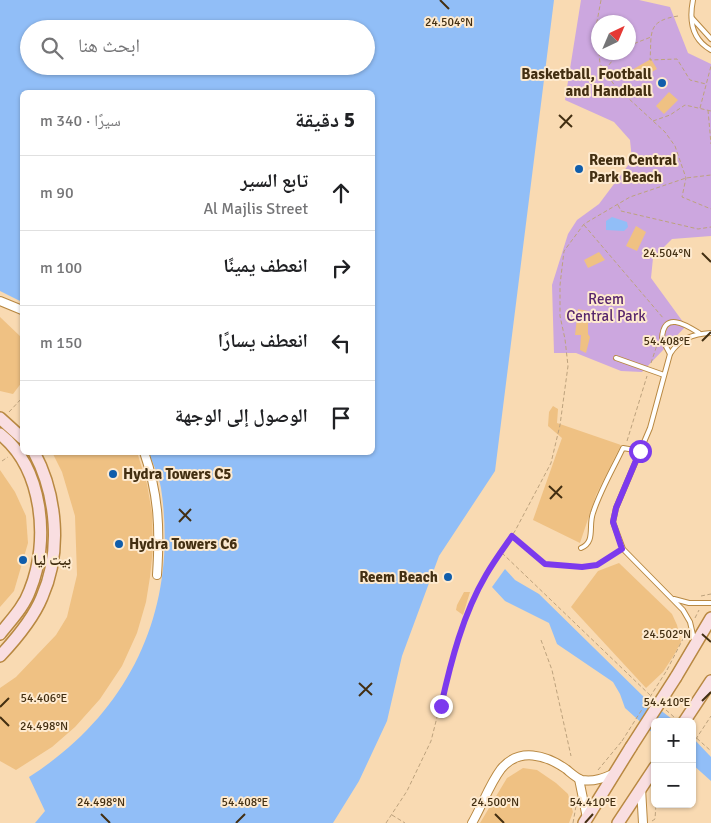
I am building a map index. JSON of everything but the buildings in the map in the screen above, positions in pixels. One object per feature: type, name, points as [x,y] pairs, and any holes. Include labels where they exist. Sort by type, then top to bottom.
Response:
[{"type":"street","points":[[0,301],[20,309]]},
{"type":"street","points":[[1,419],[20,436]]},
{"type":"street","points":[[0,434],[13,446],[29,473],[38,503],[40,532],[38,560],[30,590],[15,616],[0,634]]},
{"type":"street","points":[[0,656],[24,628],[42,597],[51,564],[54,531],[52,508],[47,483],[35,455]]},
{"type":"street","points":[[145,455],[155,485],[159,521],[156,575]]},
{"type":"street","points":[[586,820],[616,773],[626,744],[672,674],[694,646],[711,618]]},
{"type":"street","points":[[687,718],[711,682]]},
{"type":"street","points":[[472,823],[487,801],[501,770],[514,758],[522,755],[536,755],[555,762],[579,779],[597,780],[616,773]]},
{"type":"street","points":[[618,823],[651,772]]},
{"type":"street","points":[[579,779],[586,820]]},
{"type":"street","points":[[641,788],[646,822]]},
{"type":"lane","points":[[693,0],[690,16],[692,29],[697,39],[711,50]]},
{"type":"lane","points":[[690,16],[711,39]]},
{"type":"lane","points":[[670,354],[662,339],[662,333],[668,324],[681,322],[699,333]]},
{"type":"lane","points":[[694,646],[690,622],[674,599],[622,549],[613,522],[616,508],[650,428],[670,354],[681,342],[699,333],[711,333]]},
{"type":"lane","points":[[616,358],[664,375]]},
{"type":"lane","points":[[581,548],[587,546],[591,540],[592,515],[623,448],[640,451]]},
{"type":"lane","points":[[674,599],[689,603],[711,603]]},
{"type":"path","points":[[598,15],[601,0]]},
{"type":"path","points":[[678,16],[663,19],[656,23],[652,29],[650,60],[677,59],[690,80],[706,84]]},
{"type":"path","points":[[636,43],[652,37]]},
{"type":"path","points":[[600,60],[600,64],[615,86],[653,121],[674,146],[686,178],[682,197],[711,209]]},
{"type":"path","points":[[605,71],[614,60]]},
{"type":"path","points":[[700,108],[711,66]]},
{"type":"path","points":[[653,121],[670,115],[685,105],[711,111]]},
{"type":"path","points":[[708,110],[711,144]]},
{"type":"path","points":[[386,823],[407,791],[431,741],[451,662],[466,619],[485,576],[512,536],[551,463],[568,366],[560,316],[560,285],[564,250],[584,224],[617,204],[652,189],[686,178],[711,175]]},
{"type":"path","points":[[617,204],[621,211],[698,230],[711,227]]},
{"type":"path","points":[[584,224],[668,324]]},
{"type":"path","points":[[625,447],[657,341],[662,339]]},
{"type":"path","points":[[1,419],[20,400]]},
{"type":"path","points":[[512,536],[545,564],[582,567],[597,565],[622,549]]},
{"type":"path","points":[[501,552],[653,698]]},
{"type":"path","points":[[700,596],[711,594]]},
{"type":"path","points":[[693,620],[700,608]]},
{"type":"path","points":[[598,768],[626,744],[672,674],[686,630]]},
{"type":"path","points":[[541,640],[552,670],[571,756]]},
{"type":"path","points":[[666,710],[675,718]]},
{"type":"path","points":[[696,739],[711,716]]},
{"type":"path","points":[[696,738],[711,751]]},
{"type":"path","points":[[573,823],[576,804]]},
{"type":"path","points":[[646,822],[655,819],[656,808]]},
{"type":"path","points":[[392,815],[405,823]]},
{"type":"green space","name":"Reem Central Park","points":[[581,0],[639,0],[670,7],[688,53],[711,64],[711,236],[672,239],[653,258],[651,278],[686,326],[642,372],[621,371],[576,353],[554,353],[552,285],[568,234],[577,220],[599,204],[632,160],[630,140],[614,122],[565,100]]},
{"type":"water","points":[[0,0],[554,0],[495,471],[439,556],[402,656],[387,721],[359,781],[333,823],[35,823],[45,811],[29,777],[65,751],[95,721],[120,689],[140,653],[154,615],[162,575],[165,532],[161,488],[150,455],[375,455],[375,90],[20,90],[20,301],[0,291]]},
{"type":"water","points":[[612,217],[627,222],[628,227],[624,231],[606,230],[606,221]]},
{"type":"water","points":[[505,569],[515,580],[539,594],[647,700],[671,718],[651,718],[651,731],[625,708],[613,682],[557,644],[549,623],[505,601],[492,587]]},
{"type":"water","points":[[696,741],[711,757],[711,781],[696,768]]},
{"type":"place","name":"Basketball, Football and Handball","points":[[662,83]]},
{"type":"place","name":"Reem Central Park Beach","points":[[579,169]]},
{"type":"place","name":"Hydra Towers C5","points":[[113,474]]},
{"type":"place","name":"Hydra Towers C6","points":[[119,544]]},
{"type":"place","name":"بيت ليا","points":[[23,560]]},
{"type":"place","name":"Reem Beach","points":[[448,577]]},
{"type":"route","points":[[441,706],[451,662],[466,619],[485,576],[512,536],[545,564],[582,567],[597,565],[622,549],[613,522],[616,508],[640,451]]}]
